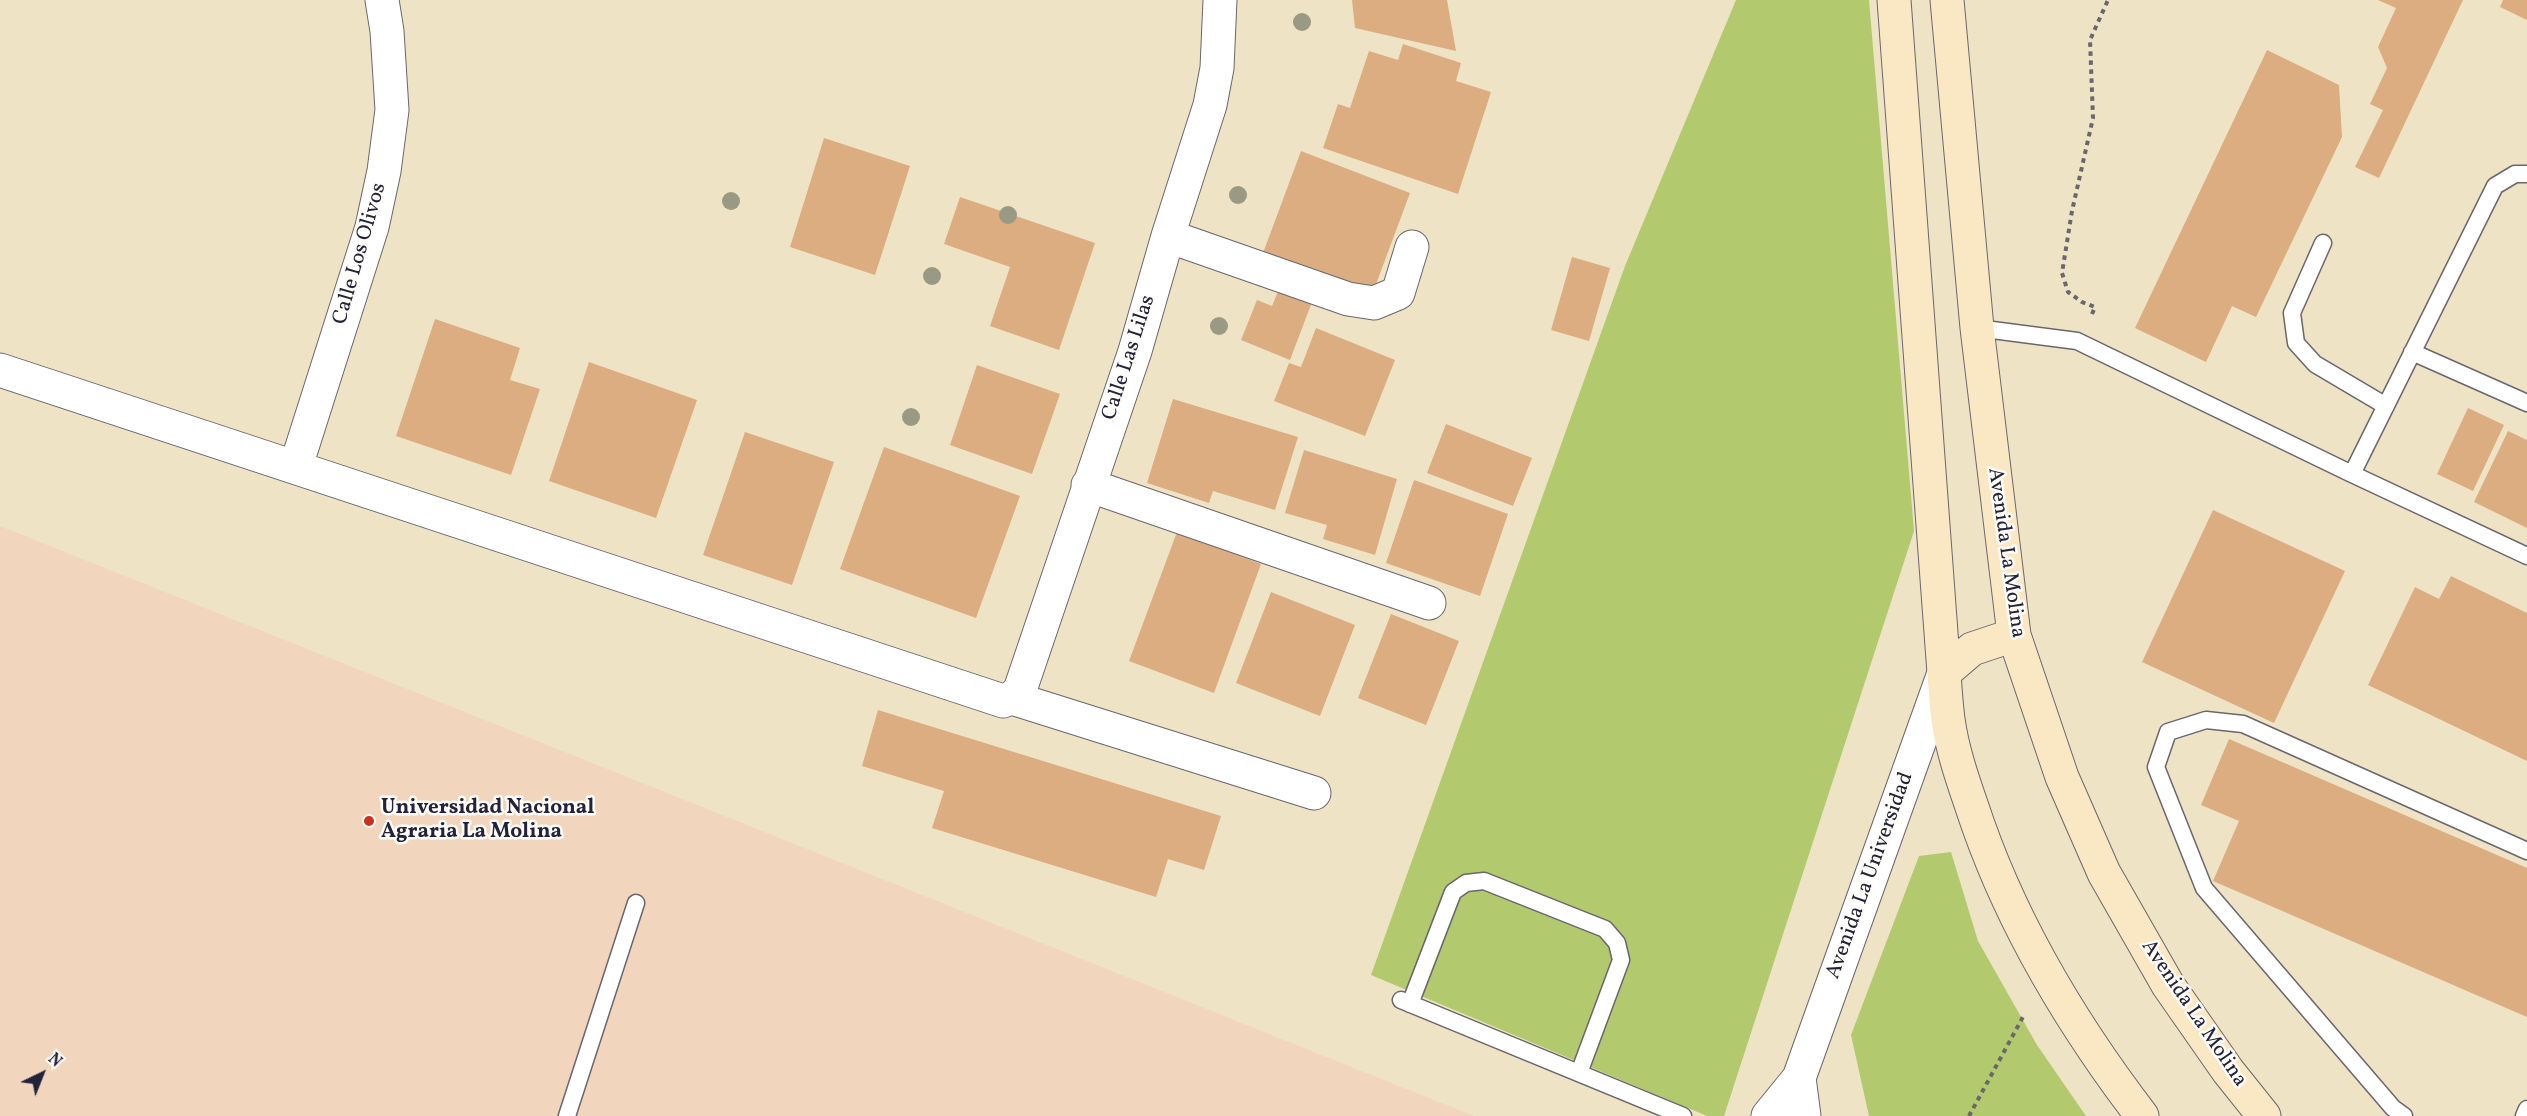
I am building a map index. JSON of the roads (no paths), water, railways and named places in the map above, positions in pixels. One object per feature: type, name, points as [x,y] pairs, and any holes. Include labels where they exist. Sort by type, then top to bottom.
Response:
[{"type":"main road","points":[[1894,0],[1944,673],[1948,719],[1958,765],[1981,835],[2010,907],[2046,975],[2104,1067],[2142,1116]]},
{"type":"main road","name":"Avenida La Molina","points":[[1947,0],[1977,328],[2014,636],[2062,777],[2104,873],[2168,985],[2228,1071],[2264,1116]]},
{"type":"main road","points":[[1944,673],[1972,649],[2014,636]]},
{"type":"street","name":"Calle Los Olivos","points":[[296,466],[372,227],[384,171],[392,110],[387,31],[382,0]]},
{"type":"street","name":"Calle Las Lilas","points":[[1008,699],[1020,690],[1134,351],[1210,105],[1217,68],[1220,0]]},
{"type":"street","points":[[1168,236],[1348,299],[1374,303],[1398,293],[1412,247]]},
{"type":"street","points":[[0,370],[1008,699],[1314,793]]},
{"type":"street","points":[[1088,485],[1429,603]]},
{"type":"street","name":"Avenida La Universidad","points":[[1768,1116],[1799,1078],[1944,673]]},
{"type":"street","name":"Avenida La Universidad","points":[[1799,1078],[1804,1116]]},
{"type":"lane","points":[[2352,474],[2495,186],[2515,174],[2527,174]]},
{"type":"lane","points":[[2323,243],[2292,313],[2296,344],[2315,364],[2386,406]]},
{"type":"lane","points":[[1977,328],[2030,333],[2079,342],[2527,556]]},
{"type":"lane","points":[[2412,352],[2527,403]]},
{"type":"lane","points":[[2404,1116],[2393,1108],[2205,888],[2156,767],[2168,732],[2206,720],[2243,724],[2527,851]]},
{"type":"lane","points":[[1578,1073],[1621,960],[1617,943],[1605,929],[1484,881],[1466,884],[1452,892],[1405,1002],[1578,1073],[1683,1116]]},
{"type":"lane","points":[[567,1116],[636,903]]},
{"type":"lane","points":[[2524,1116],[2527,1109]]},
{"type":"place","name":"Universidad Nacional Agraria La Molina","points":[[369,821]]}]
